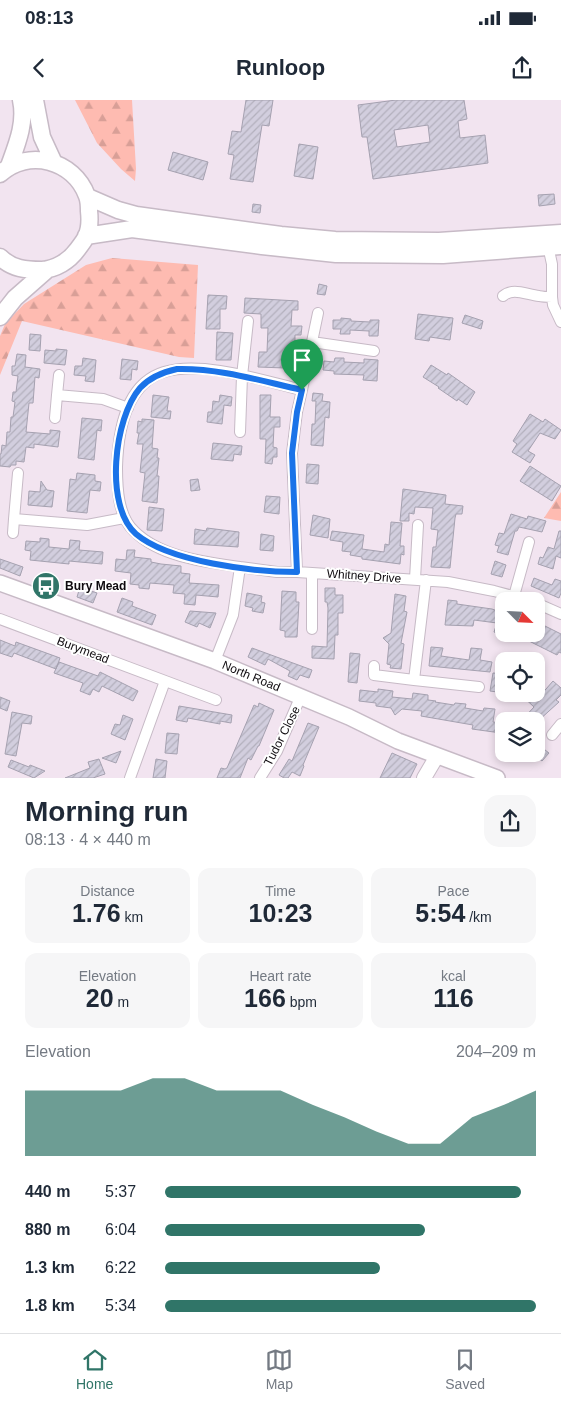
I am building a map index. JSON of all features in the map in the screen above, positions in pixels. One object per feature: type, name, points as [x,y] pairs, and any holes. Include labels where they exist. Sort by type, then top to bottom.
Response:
[{"type":"main road","points":[[5,170],[20,136],[23,110],[22,100]]},
{"type":"main road","points":[[35,100],[42,137],[54,162]]},
{"type":"main road","points":[[0,257],[6,263],[26,270],[48,269],[60,265],[72,256],[86,236],[90,221],[88,197],[80,182],[68,170],[54,162],[31,159],[5,170]]},
{"type":"main road","points":[[88,197],[118,210],[136,215],[281,235],[335,240],[440,241],[561,233]]},
{"type":"main road","points":[[86,236],[132,229],[336,254],[443,255],[555,246]]},
{"type":"main road","points":[[0,317],[15,298],[48,269]]},
{"type":"main road","name":"North Road","points":[[0,583],[215,661],[349,717],[398,741],[498,778]]},
{"type":"street","points":[[555,246],[552,264],[552,305],[561,322]]},
{"type":"street","points":[[503,296],[506,292],[521,292],[539,296],[552,296]]},
{"type":"street","points":[[297,572],[292,453],[297,412],[312,342],[314,319]]},
{"type":"street","points":[[240,432],[242,376],[248,321]]},
{"type":"street","points":[[312,342],[374,351]]},
{"type":"street","points":[[14,519],[87,525],[124,518],[117,482],[119,436],[128,408],[140,388],[153,377],[163,372],[177,369],[192,369],[242,376],[302,390]]},
{"type":"street","points":[[55,418],[59,375]]},
{"type":"street","points":[[57,395],[103,399],[128,408]]},
{"type":"street","points":[[13,533],[18,473]]},
{"type":"street","name":"Whitney Drive","points":[[124,518],[135,533],[160,548],[185,557],[277,572],[420,580],[470,586],[496,592]]},
{"type":"street","name":"Whitney Drive","points":[[414,680],[420,580],[418,525]]},
{"type":"street","points":[[515,592],[529,542]]},
{"type":"street","points":[[215,661],[233,615],[240,567]]},
{"type":"street","name":"Whitney Drive","points":[[312,573],[312,629]]},
{"type":"street","points":[[545,607],[561,614]]},
{"type":"street","name":"Burymead","points":[[0,619],[216,700]]},
{"type":"street","points":[[374,666],[374,675],[479,687]]},
{"type":"street","points":[[130,778],[165,681]]},
{"type":"street","name":"Tudor Close","points":[[263,777],[277,751],[300,698]]},
{"type":"street","points":[[552,735],[561,724]]},
{"type":"street","points":[[424,778],[437,756]]},
{"type":"green space","points":[[75,100],[132,100],[135,181],[97,143]]},
{"type":"green space","points":[[112,258],[198,265],[194,358],[179,357],[22,321],[0,375],[0,336],[5,324],[24,304],[86,265]]},
{"type":"green space","points":[[561,492],[561,521],[544,518]]},
{"type":"building","points":[[246,100],[273,100],[269,126],[262,125],[253,182],[230,179],[234,155],[228,154],[232,131],[241,132]]},
{"type":"building","points":[[396,100],[464,100],[467,119],[458,121],[460,138],[485,135],[488,163],[373,179],[367,137],[362,137],[358,105]],"holes":[[[428,125],[430,142],[397,147],[394,130]]]},
{"type":"building","points":[[299,144],[318,147],[313,179],[294,176]]},
{"type":"building","points":[[173,152],[208,162],[203,180],[168,170]]},
{"type":"building","points":[[554,194],[555,204],[539,206],[538,195]]},
{"type":"building","points":[[253,204],[261,205],[260,213],[252,212]]},
{"type":"building","points":[[319,284],[327,286],[325,295],[317,294]]},
{"type":"building","points":[[208,295],[227,296],[226,309],[220,309],[220,329],[206,329]]},
{"type":"building","points":[[245,298],[298,301],[298,310],[292,310],[291,326],[302,326],[301,335],[295,335],[295,354],[290,354],[289,366],[285,366],[285,368],[258,367],[259,352],[267,352],[268,328],[261,328],[261,314],[244,313]]},
{"type":"building","points":[[418,314],[453,318],[450,340],[430,337],[429,341],[415,339]]},
{"type":"building","points":[[465,315],[483,321],[481,329],[462,323]]},
{"type":"building","points":[[341,318],[351,319],[351,321],[370,322],[370,320],[379,320],[378,336],[369,336],[369,331],[350,330],[350,334],[340,334],[341,329],[333,329],[333,320],[341,320]]},
{"type":"building","points":[[217,332],[233,333],[231,360],[216,360]]},
{"type":"building","points":[[30,334],[41,335],[40,351],[29,350]]},
{"type":"building","points":[[56,349],[67,350],[65,365],[44,363],[45,350],[56,351]]},
{"type":"building","points":[[17,354],[26,355],[25,367],[40,369],[39,378],[35,377],[33,403],[29,403],[26,432],[50,434],[50,430],[60,431],[58,447],[34,444],[34,448],[26,447],[24,462],[16,461],[16,465],[11,465],[10,467],[0,466],[2,445],[6,446],[7,432],[10,432],[11,417],[13,417],[15,402],[12,401],[13,392],[16,392],[18,376],[12,375],[12,366],[15,366]]},
{"type":"building","points":[[83,358],[96,360],[94,382],[85,381],[86,376],[74,375],[75,366],[82,366]]},
{"type":"building","points":[[335,358],[344,358],[344,362],[364,363],[364,359],[378,360],[377,381],[363,380],[364,375],[334,374],[334,371],[323,370],[324,361],[334,362]]},
{"type":"building","points":[[122,359],[138,361],[137,370],[132,369],[131,380],[120,379]]},
{"type":"building","points":[[431,365],[447,375],[448,373],[475,392],[467,405],[458,399],[457,401],[423,377]]},
{"type":"building","points":[[313,393],[323,394],[322,401],[330,402],[329,418],[325,417],[323,446],[311,445],[312,424],[315,424],[316,401],[312,401]]},
{"type":"building","points":[[153,395],[169,397],[167,411],[171,411],[170,419],[151,417]]},
{"type":"building","points":[[220,395],[232,397],[231,406],[224,405],[222,424],[207,422],[208,412],[212,412],[213,401],[219,402]]},
{"type":"building","points":[[260,395],[271,395],[270,417],[280,417],[280,427],[274,427],[273,447],[277,448],[277,457],[273,457],[272,464],[265,463],[266,439],[260,439]]},
{"type":"building","points":[[530,414],[543,422],[545,419],[561,430],[555,439],[540,433],[528,451],[535,455],[530,463],[512,452],[517,444],[513,441]]},
{"type":"building","points":[[82,418],[102,420],[101,431],[97,430],[94,460],[78,458]]},
{"type":"building","points":[[142,419],[154,420],[152,448],[158,449],[157,458],[159,458],[157,503],[142,501],[145,473],[140,472],[143,444],[137,444],[139,433],[137,433],[138,421],[142,422]]},
{"type":"building","points":[[213,443],[242,446],[241,455],[234,454],[233,461],[211,459]]},
{"type":"building","points":[[307,464],[319,465],[318,484],[306,483]]},
{"type":"building","points":[[530,466],[561,486],[552,501],[520,481]]},
{"type":"building","points":[[77,473],[95,475],[95,481],[101,482],[100,491],[90,490],[87,513],[67,511],[70,479],[76,480]]},
{"type":"building","points":[[198,479],[200,490],[191,491],[190,480]]},
{"type":"building","points":[[41,481],[47,490],[54,491],[52,507],[28,505],[29,491],[40,492]]},
{"type":"building","points":[[403,489],[446,495],[445,504],[463,506],[462,514],[456,514],[455,518],[450,568],[431,567],[433,547],[436,547],[438,530],[431,529],[433,508],[415,507],[414,514],[409,513],[409,521],[400,521]]},
{"type":"building","points":[[266,496],[280,497],[279,514],[264,512]]},
{"type":"building","points":[[149,507],[164,509],[162,531],[147,530]]},
{"type":"building","points":[[511,514],[527,519],[528,516],[546,521],[542,532],[519,527],[515,531],[508,555],[497,552],[499,546],[495,545],[499,533],[504,534]]},
{"type":"building","points":[[313,515],[330,519],[328,538],[310,535]]},
{"type":"building","points":[[391,522],[402,523],[400,546],[404,546],[404,555],[401,554],[400,564],[362,559],[362,557],[350,555],[351,552],[342,551],[343,542],[330,540],[332,531],[364,535],[362,549],[384,552],[385,544],[389,545]]},
{"type":"building","points":[[207,528],[239,532],[238,547],[194,544],[195,529],[206,531]]},
{"type":"building","points":[[559,531],[561,531],[561,558],[556,556],[553,569],[538,564],[540,557],[543,558],[548,547],[554,549]]},
{"type":"building","points":[[261,534],[274,536],[273,551],[260,550]]},
{"type":"building","points":[[40,538],[49,539],[49,547],[69,549],[70,540],[80,541],[79,550],[103,552],[102,564],[69,561],[69,564],[30,560],[31,551],[25,550],[26,541],[40,542]]},
{"type":"building","points":[[127,550],[135,550],[134,557],[151,559],[151,562],[161,564],[181,566],[181,573],[190,574],[189,583],[219,585],[218,597],[196,595],[195,605],[184,604],[185,594],[173,593],[174,585],[150,583],[149,589],[139,588],[139,585],[130,584],[131,573],[115,571],[116,559],[126,560]]},
{"type":"building","points":[[0,559],[23,567],[20,576],[0,568]]},
{"type":"building","points":[[495,561],[506,565],[502,577],[491,574]]},
{"type":"building","points":[[534,578],[552,585],[555,579],[561,581],[561,593],[559,598],[531,586]]},
{"type":"building","points":[[80,587],[97,593],[93,603],[77,597]]},
{"type":"building","points":[[325,588],[335,588],[335,595],[343,595],[343,613],[338,613],[338,635],[335,635],[334,659],[312,658],[312,646],[327,647],[328,608],[327,602],[325,602]]},
{"type":"building","points":[[282,591],[296,592],[296,602],[299,602],[297,637],[285,637],[285,631],[280,630]]},
{"type":"building","points":[[247,593],[262,596],[261,602],[265,603],[263,613],[252,611],[253,608],[245,606]]},
{"type":"building","points":[[395,594],[406,596],[404,611],[407,612],[401,643],[404,644],[401,669],[390,668],[391,665],[387,664],[389,644],[383,638],[391,633]]},
{"type":"building","points":[[122,598],[133,602],[132,606],[156,615],[152,625],[117,612]]},
{"type":"building","points":[[448,600],[457,601],[457,604],[495,610],[495,623],[474,620],[473,626],[445,625]]},
{"type":"building","points":[[190,611],[216,613],[210,628],[199,623],[197,627],[185,622]]},
{"type":"building","points":[[545,626],[561,634],[561,653],[559,652],[557,655],[531,642],[545,642]]},
{"type":"building","points":[[0,640],[15,646],[16,642],[60,658],[56,669],[14,653],[12,657],[0,653]]},
{"type":"building","points":[[431,647],[443,648],[441,656],[469,660],[471,648],[482,649],[480,660],[492,662],[490,672],[429,666]]},
{"type":"building","points":[[252,648],[312,670],[309,678],[300,675],[297,680],[288,676],[290,671],[268,659],[265,665],[248,657]]},
{"type":"building","points":[[350,653],[360,654],[357,683],[348,682]]},
{"type":"building","points":[[59,662],[98,676],[100,672],[138,691],[133,701],[102,686],[99,692],[93,689],[90,695],[80,691],[83,683],[54,673]]},
{"type":"building","points":[[493,673],[495,673],[495,692],[490,691]]},
{"type":"building","points":[[553,681],[561,688],[561,695],[556,700],[559,702],[545,715],[545,712],[529,712],[534,707],[529,702],[545,702],[545,690]]},
{"type":"building","points":[[378,689],[393,691],[392,697],[412,699],[413,693],[428,695],[428,700],[435,702],[454,705],[455,703],[466,704],[465,708],[483,711],[484,708],[495,709],[493,722],[495,722],[495,732],[472,729],[473,725],[421,716],[422,711],[402,709],[395,715],[391,708],[376,706],[376,703],[359,701],[360,690],[378,692]]},
{"type":"building","points":[[0,697],[10,701],[7,711],[0,708]]},
{"type":"building","points":[[259,703],[274,710],[259,746],[251,760],[248,758],[240,778],[217,778],[221,768],[227,768],[254,705],[258,707]]},
{"type":"building","points":[[179,706],[232,715],[231,723],[220,721],[220,724],[188,718],[187,722],[176,720]]},
{"type":"building","points":[[12,712],[32,716],[31,724],[22,723],[16,756],[5,754]]},
{"type":"building","points":[[123,715],[133,719],[125,740],[111,734],[115,724],[120,725]]},
{"type":"building","points":[[308,723],[319,727],[300,776],[292,772],[288,778],[284,778],[279,775],[289,759],[292,761]]},
{"type":"building","points":[[167,733],[179,734],[177,754],[165,753]]},
{"type":"building","points":[[121,751],[116,763],[102,758]]},
{"type":"building","points":[[392,753],[417,764],[410,778],[380,778]]},
{"type":"building","points":[[99,759],[105,774],[93,778],[65,778],[90,768],[88,762]]},
{"type":"building","points":[[156,759],[167,761],[165,778],[153,778]]},
{"type":"building","points":[[11,760],[45,771],[34,778],[8,767]]},
{"type":"place","name":"Bury Mead","points":[[46,586]]},
{"type":"route","points":[[177,369],[192,369],[242,376],[302,390],[292,453],[297,572],[277,572],[185,557],[150,543],[128,526],[119,499],[117,452],[122,422],[135,395],[146,382],[163,372],[177,369]]}]
